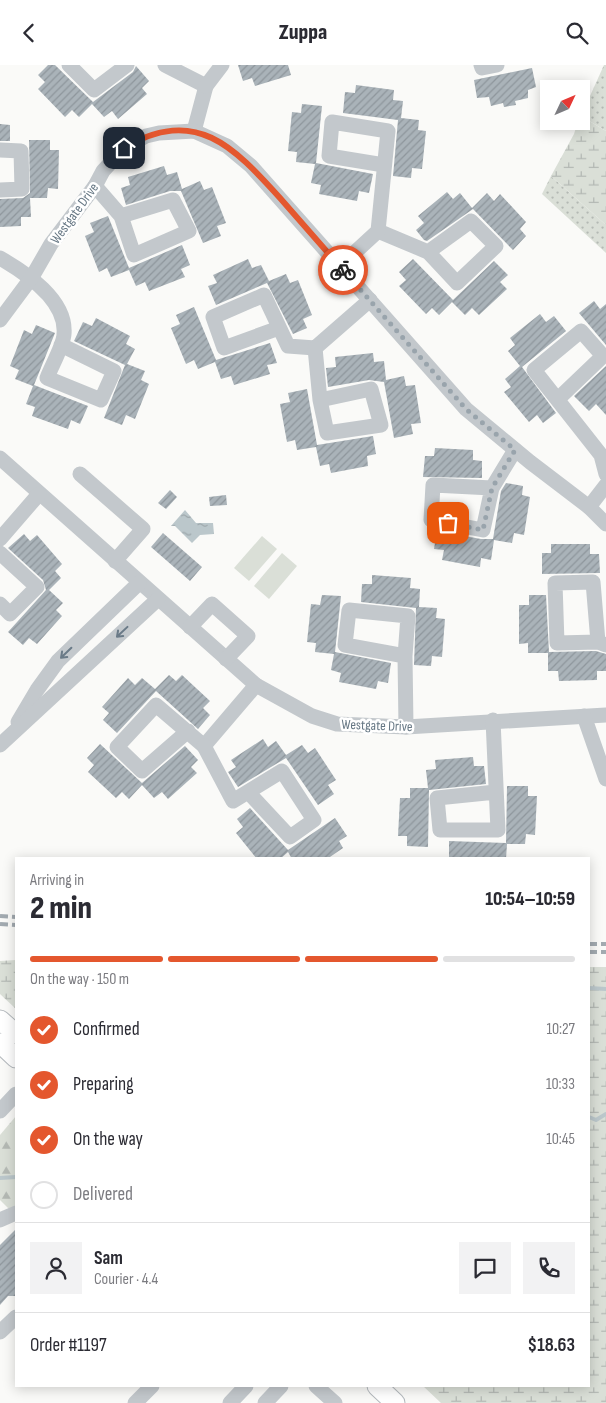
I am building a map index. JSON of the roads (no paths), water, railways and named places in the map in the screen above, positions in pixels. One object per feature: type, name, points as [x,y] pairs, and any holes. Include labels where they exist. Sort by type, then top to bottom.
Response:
[{"type":"main road","points":[[0,1020],[15,1033]]},
{"type":"main road","points":[[0,1043],[15,1057]]},
{"type":"main road","points":[[378,1387],[395,1403]]},
{"type":"street","points":[[69,65],[94,90],[127,65]]},
{"type":"street","points":[[166,65],[206,86]]},
{"type":"street","points":[[194,131],[206,86],[222,65]]},
{"type":"street","points":[[481,65],[482,68],[497,65]]},
{"type":"street","name":"Westgate Drive","points":[[0,319],[32,277],[51,244],[110,161],[136,141],[159,133],[194,131],[227,145],[245,160],[466,409],[606,523]]},
{"type":"street","points":[[0,150],[21,151],[22,179],[22,189],[0,190]]},
{"type":"street","points":[[340,266],[378,231],[384,165]]},
{"type":"street","points":[[94,186],[121,216],[134,255],[189,231],[173,201],[121,216]]},
{"type":"street","points":[[378,231],[428,252]]},
{"type":"street","points":[[0,258],[32,277],[62,313],[64,335],[61,345]]},
{"type":"street","points":[[279,328],[288,346],[316,348],[370,300]]},
{"type":"street","points":[[558,399],[603,356],[581,331],[534,369],[601,455],[606,474]]},
{"type":"street","points":[[316,348],[320,400]]},
{"type":"street","points":[[492,488],[433,485],[430,520],[483,530],[492,488],[515,450]]},
{"type":"street","name":"Westgate Drive","points":[[0,459],[256,685],[292,706],[337,724],[406,727],[606,715]]},
{"type":"street","points":[[80,474],[143,529],[115,561]]},
{"type":"street","points":[[588,507],[606,485]]},
{"type":"street","points":[[0,539],[39,494]]},
{"type":"street","points":[[0,553],[37,587],[10,614],[0,604]]},
{"type":"street","points":[[593,582],[602,643],[557,643],[555,583],[593,582]]},
{"type":"street","points":[[5,741],[58,661],[139,583]]},
{"type":"street","points":[[5,741],[158,599]]},
{"type":"street","points":[[190,627],[212,604],[248,636],[226,659]]},
{"type":"street","points":[[405,656],[345,645],[349,610],[408,616],[405,656],[406,727]]},
{"type":"street","points":[[204,746],[256,685]]},
{"type":"street","points":[[188,731],[142,771],[118,747],[156,705],[188,731],[204,746],[233,801],[282,771],[314,820],[290,837],[248,792]]},
{"type":"street","points":[[584,716],[606,779]]},
{"type":"street","points":[[494,721],[496,792]]},
{"type":"street","points":[[0,1111],[15,1095]]},
{"type":"street","points":[[0,1220],[15,1213]]},
{"type":"street","points":[[0,1332],[15,1318]]},
{"type":"street","points":[[135,1403],[151,1387]]},
{"type":"street","points":[[230,1403],[245,1387]]},
{"type":"street","points":[[265,1403],[280,1387]]},
{"type":"street","points":[[271,1403],[280,1387]]},
{"type":"street","points":[[317,1387],[334,1403]]},
{"type":"water","points":[[185,510],[196,523],[213,523],[214,534],[200,535],[192,543],[175,526],[171,526]]},
{"type":"waterway","points":[[590,988],[606,989]]},
{"type":"waterway","points":[[590,1117],[596,1120],[606,1114]]},
{"type":"waterway","points":[[0,1178],[15,1177]]},
{"type":"railway","points":[[0,916],[15,917]]},
{"type":"railway","points":[[0,924],[15,925]]},
{"type":"railway","points":[[590,944],[606,944]]},
{"type":"railway","points":[[590,952],[606,952]]}]
